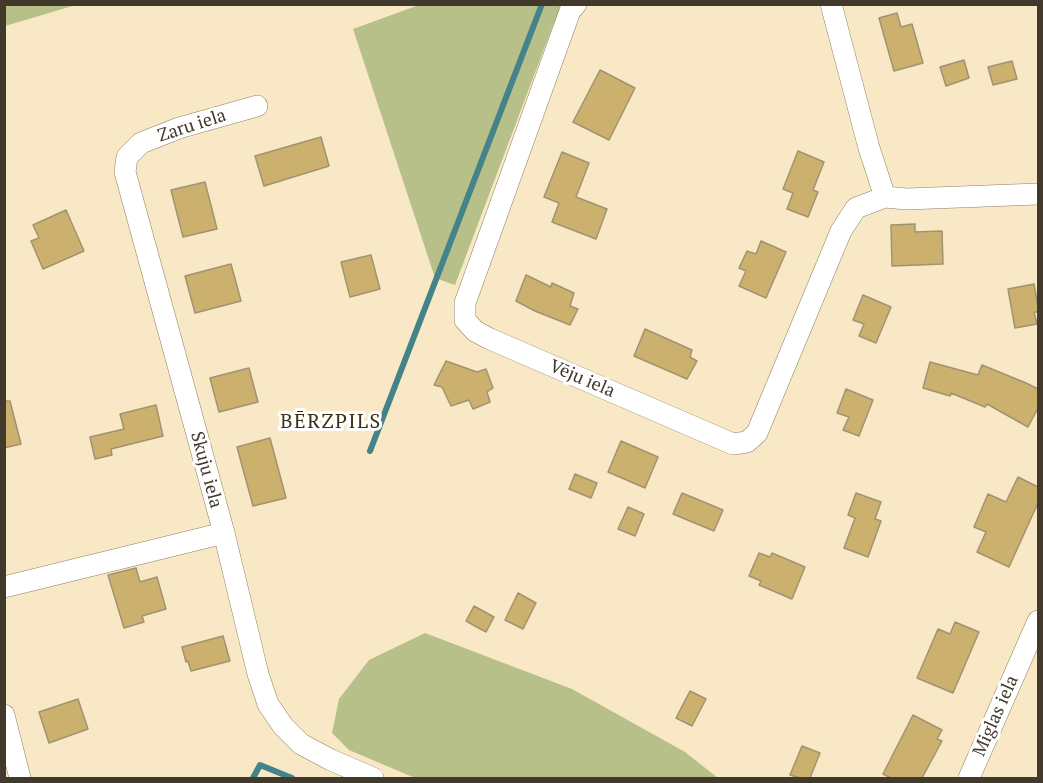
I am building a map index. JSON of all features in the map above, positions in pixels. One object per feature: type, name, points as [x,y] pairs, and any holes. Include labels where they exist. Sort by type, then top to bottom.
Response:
[{"type":"street","name":"Vēju iela","points":[[576,4],[570,11],[465,303],[465,320],[475,331],[501,344],[733,444],[747,442],[758,433],[841,231],[856,208],[885,197],[908,199],[1038,194]]},
{"type":"street","points":[[831,4],[868,148],[885,197]]},
{"type":"street","name":"Zaru iela","points":[[129,187],[125,172],[127,157],[141,143],[179,128],[257,106]]},
{"type":"street","name":"Skuju iela","points":[[129,187],[224,533],[258,674],[268,704],[283,726],[301,744],[373,778]]},
{"type":"street","points":[[4,587],[224,533]]},
{"type":"street","name":"Miglas iela","points":[[969,778],[1038,621]]},
{"type":"street","points":[[4,715],[20,778]]},
{"type":"green space","points":[[5,4],[76,4],[76,5],[5,26]]},
{"type":"green space","points":[[419,5],[565,5],[553,25],[455,285],[435,278],[353,29]]},
{"type":"green space","points":[[425,633],[572,689],[685,752],[718,778],[415,778],[349,750],[332,733],[339,699],[369,660]]},
{"type":"building","points":[[897,13],[901,27],[912,24],[923,63],[894,71],[879,18]]},
{"type":"building","points":[[964,60],[969,78],[946,86],[940,67]]},
{"type":"building","points":[[1012,61],[1017,79],[993,85],[988,67]]},
{"type":"building","points":[[600,70],[635,88],[609,140],[573,122]]},
{"type":"building","points":[[321,137],[329,166],[264,186],[255,156]]},
{"type":"building","points":[[798,151],[824,162],[813,190],[818,192],[808,217],[787,209],[793,193],[783,189]]},
{"type":"building","points":[[562,152],[589,163],[576,197],[607,209],[596,239],[552,222],[559,203],[544,197]]},
{"type":"building","points":[[205,182],[217,229],[183,237],[171,190]]},
{"type":"building","points":[[66,210],[84,251],[43,269],[31,241],[39,238],[33,225]]},
{"type":"building","points":[[915,224],[915,232],[942,231],[943,264],[892,266],[891,225]]},
{"type":"building","points":[[761,241],[786,252],[766,298],[739,286],[746,271],[739,268],[747,251],[756,254]]},
{"type":"building","points":[[371,255],[380,289],[350,297],[341,262]]},
{"type":"building","points":[[231,264],[241,301],[195,313],[185,276]]},
{"type":"building","points":[[526,275],[551,287],[552,283],[574,293],[570,306],[578,309],[570,325],[516,301]]},
{"type":"building","points":[[1034,284],[1038,307],[1038,312],[1034,312],[1037,324],[1015,328],[1008,289]]},
{"type":"building","points":[[863,295],[891,307],[876,343],[859,336],[864,324],[853,320]]},
{"type":"building","points":[[645,329],[692,350],[690,357],[697,361],[687,379],[634,356]]},
{"type":"building","points":[[446,361],[477,372],[486,369],[493,388],[487,392],[490,402],[473,409],[469,400],[451,406],[442,387],[434,385]]},
{"type":"building","points":[[930,362],[978,375],[982,365],[1038,389],[1038,408],[1028,427],[987,404],[985,407],[951,393],[950,396],[923,388]]},
{"type":"building","points":[[249,368],[258,402],[219,412],[210,378]]},
{"type":"building","points":[[846,389],[873,400],[859,436],[843,430],[849,417],[837,413]]},
{"type":"building","points":[[4,401],[10,401],[21,444],[4,448]]},
{"type":"building","points":[[156,405],[163,436],[111,449],[112,455],[95,459],[90,437],[124,429],[120,414]]},
{"type":"building","points":[[270,438],[286,498],[253,506],[237,447]]},
{"type":"building","points":[[621,441],[658,457],[645,488],[608,472]]},
{"type":"building","points":[[575,474],[597,483],[591,498],[569,489]]},
{"type":"building","points":[[1018,477],[1038,487],[1038,503],[1009,567],[977,552],[986,532],[974,527],[988,494],[1006,502]]},
{"type":"building","points":[[682,493],[723,510],[714,531],[673,514]]},
{"type":"building","points":[[856,493],[881,502],[875,519],[881,521],[868,557],[844,548],[855,518],[848,515]]},
{"type":"building","points":[[628,507],[644,514],[635,536],[618,529]]},
{"type":"building","points":[[759,553],[770,557],[772,553],[805,567],[792,599],[759,585],[761,581],[749,576]]},
{"type":"building","points":[[136,568],[140,582],[157,577],[166,609],[142,616],[144,622],[124,628],[108,575]]},
{"type":"building","points":[[518,593],[536,603],[523,629],[505,620]]},
{"type":"building","points":[[474,606],[494,617],[486,632],[466,621]]},
{"type":"building","points":[[955,622],[979,632],[953,693],[917,678],[938,629],[950,634]]},
{"type":"building","points":[[223,636],[230,661],[191,671],[182,647]]},
{"type":"building","points":[[690,691],[706,699],[692,726],[676,718]]},
{"type":"building","points":[[78,699],[88,729],[49,743],[39,712]]},
{"type":"building","points":[[913,715],[942,730],[937,739],[942,741],[922,778],[891,778],[883,774]]},
{"type":"building","points":[[802,746],[820,753],[810,778],[790,775]]},
{"type":"waterway","points":[[370,451],[542,4]]},
{"type":"waterway","points":[[253,778],[260,765],[292,778]]},
{"type":"district","name":"BĒRZPILS","points":[[331,422]]}]
